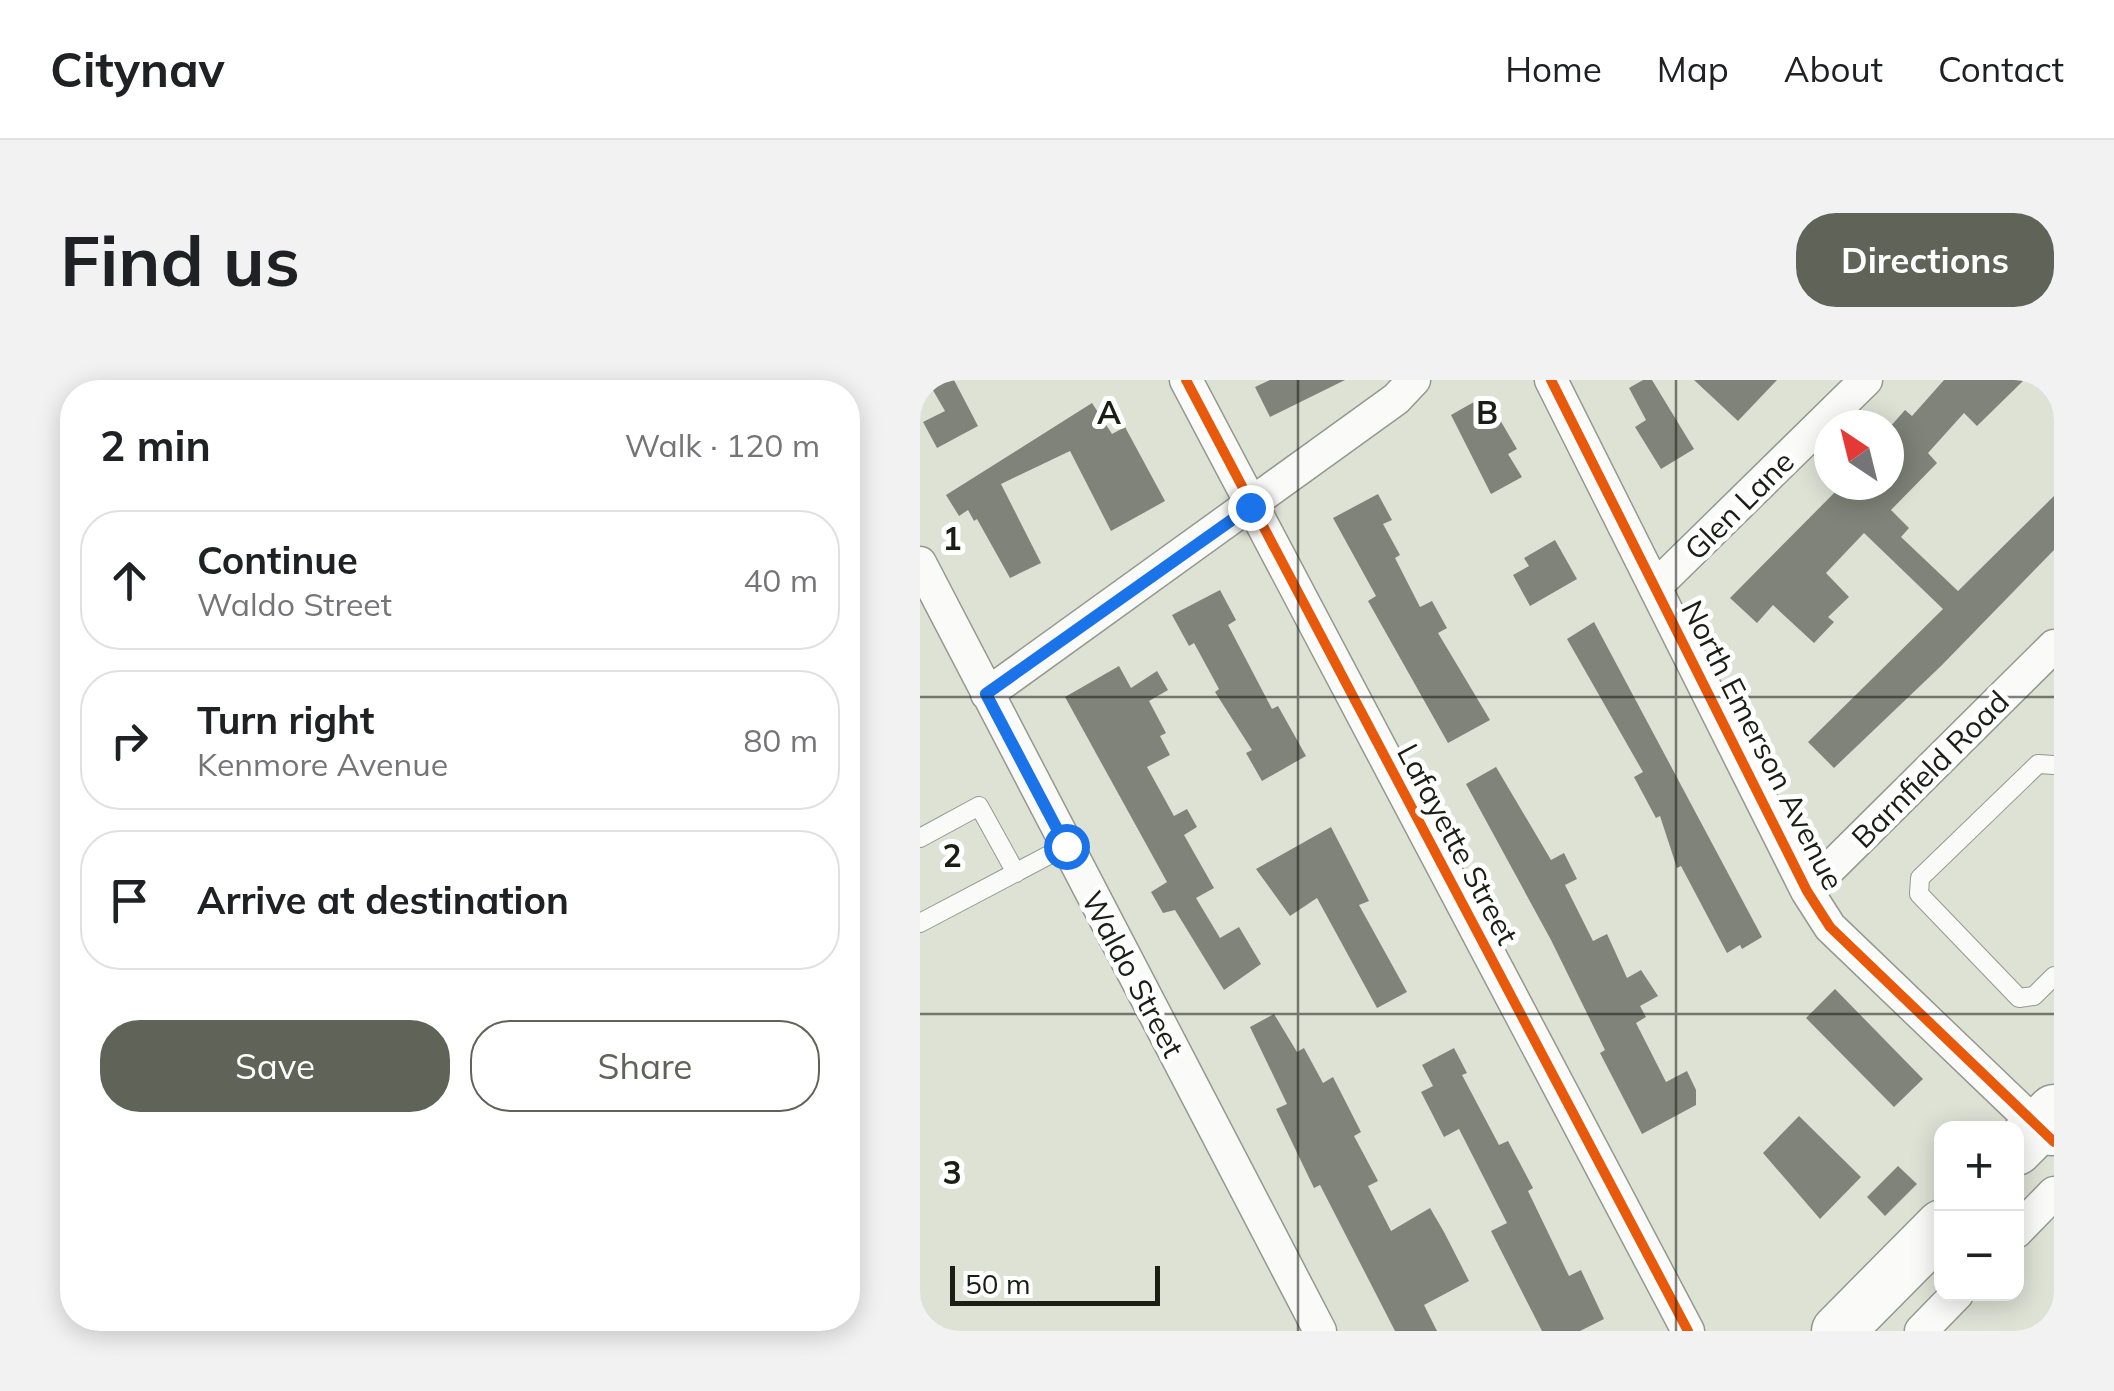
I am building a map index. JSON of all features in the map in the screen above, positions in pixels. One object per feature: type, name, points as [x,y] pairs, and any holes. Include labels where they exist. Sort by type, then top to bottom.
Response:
[{"type":"main road","points":[[1838,1331],[1934,1234]]},
{"type":"street","name":"Lafayette Street","points":[[1186,380],[1688,1331]]},
{"type":"street","points":[[986,694],[1250,507],[1396,399],[1414,380]]},
{"type":"street","name":"North Emerson Avenue","points":[[1551,380],[1807,891],[1830,927],[2041,1132]]},
{"type":"street","name":"Glen Lane","points":[[1655,587],[1866,380]]},
{"type":"street","name":"Waldo Street","points":[[924,582],[1320,1331]]},
{"type":"street","name":"Barnfield Road","points":[[1807,891],[2054,646]]},
{"type":"street","points":[[2024,1224],[2054,1194]]},
{"type":"street","points":[[1921,1331],[1951,1301]]},
{"type":"lane","points":[[2054,764],[2038,764],[1920,878],[1919,894],[2019,998],[2034,996],[2054,976]]},
{"type":"lane","points":[[920,838],[979,806],[1016,873]]},
{"type":"lane","points":[[920,923],[1066,846]]},
{"type":"building","points":[[927,380],[954,380],[978,426],[937,448],[923,422],[945,411]]},
{"type":"building","points":[[1270,380],[1345,380],[1270,417],[1255,387]]},
{"type":"building","points":[[1652,380],[1694,449],[1661,469],[1635,427],[1646,420],[1629,388]]},
{"type":"building","points":[[1694,380],[1777,380],[1738,421]]},
{"type":"building","points":[[1944,380],[2024,380],[1977,426],[1964,413],[1928,453],[1937,463],[1904,497],[1904,411],[1912,416]]},
{"type":"building","points":[[1481,398],[1491,416],[1496,413],[1517,449],[1508,454],[1522,477],[1491,494],[1451,415]]},
{"type":"building","points":[[1092,403],[1112,434],[1125,427],[1165,501],[1111,531],[1070,451],[1001,484],[1041,563],[1010,578],[977,519],[974,521],[968,510],[959,516],[946,495]]},
{"type":"building","points":[[1378,494],[1392,520],[1383,524],[1400,555],[1395,558],[1420,607],[1432,601],[1447,628],[1438,633],[1490,720],[1448,743],[1368,601],[1376,596],[1333,518]]},
{"type":"building","points":[[2054,496],[2054,550],[1834,768],[1808,742],[1943,609],[1864,533],[1826,573],[1849,597],[1828,617],[1834,622],[1814,643],[1773,605],[1757,623],[1730,598],[1827,500],[1901,500],[1891,510],[1909,528],[1901,537],[1958,591]]},
{"type":"building","points":[[1555,540],[1577,579],[1530,606],[1513,575],[1529,566],[1524,558]]},
{"type":"building","points":[[1220,590],[1236,620],[1228,625],[1272,709],[1278,706],[1306,756],[1262,781],[1246,753],[1252,750],[1215,692],[1219,689],[1194,643],[1189,646],[1172,615]]},
{"type":"building","points":[[1594,622],[1762,937],[1742,949],[1740,945],[1727,953],[1681,866],[1677,868],[1660,816],[1656,818],[1634,777],[1643,772],[1567,639]]},
{"type":"building","points":[[1119,666],[1131,688],[1157,671],[1168,690],[1149,701],[1166,733],[1160,736],[1170,755],[1147,767],[1174,816],[1187,809],[1197,827],[1184,835],[1214,888],[1196,898],[1220,938],[1239,927],[1261,964],[1224,990],[1175,910],[1163,913],[1151,892],[1167,882],[1065,697]]},
{"type":"building","points":[[1496,767],[1551,860],[1564,853],[1577,879],[1565,885],[1593,941],[1607,934],[1627,978],[1641,970],[1658,996],[1640,1006],[1646,1017],[1636,1023],[1666,1082],[1687,1071],[1696,1090],[1696,1105],[1642,1134],[1600,1053],[1605,1050],[1551,940],[1466,784]]},
{"type":"building","points":[[1331,827],[1369,901],[1359,905],[1407,992],[1377,1008],[1317,898],[1290,916],[1256,869]]},
{"type":"building","points":[[1835,989],[1923,1079],[1894,1107],[1806,1018]]},
{"type":"building","points":[[1274,1014],[1297,1052],[1304,1048],[1323,1083],[1333,1077],[1361,1132],[1354,1136],[1378,1181],[1368,1186],[1391,1231],[1430,1208],[1444,1232],[1469,1281],[1424,1305],[1437,1331],[1395,1331],[1320,1185],[1314,1188],[1276,1109],[1287,1104],[1250,1027]]},
{"type":"building","points":[[1454,1048],[1467,1073],[1462,1075],[1499,1145],[1508,1141],[1533,1188],[1528,1191],[1569,1276],[1581,1270],[1604,1319],[1580,1331],[1542,1331],[1491,1231],[1507,1223],[1459,1129],[1444,1137],[1421,1092],[1433,1086],[1422,1065]]},
{"type":"building","points":[[1799,1116],[1861,1177],[1820,1219],[1763,1153]]},
{"type":"building","points":[[1898,1166],[1917,1184],[1885,1216],[1867,1197]]},
{"type":"cycle path","points":[[1186,380],[1688,1331]]},
{"type":"cycle path","points":[[1551,380],[1807,891],[1830,927],[2054,1142]]},
{"type":"route","points":[[1066,846],[986,694],[1250,507]]}]
